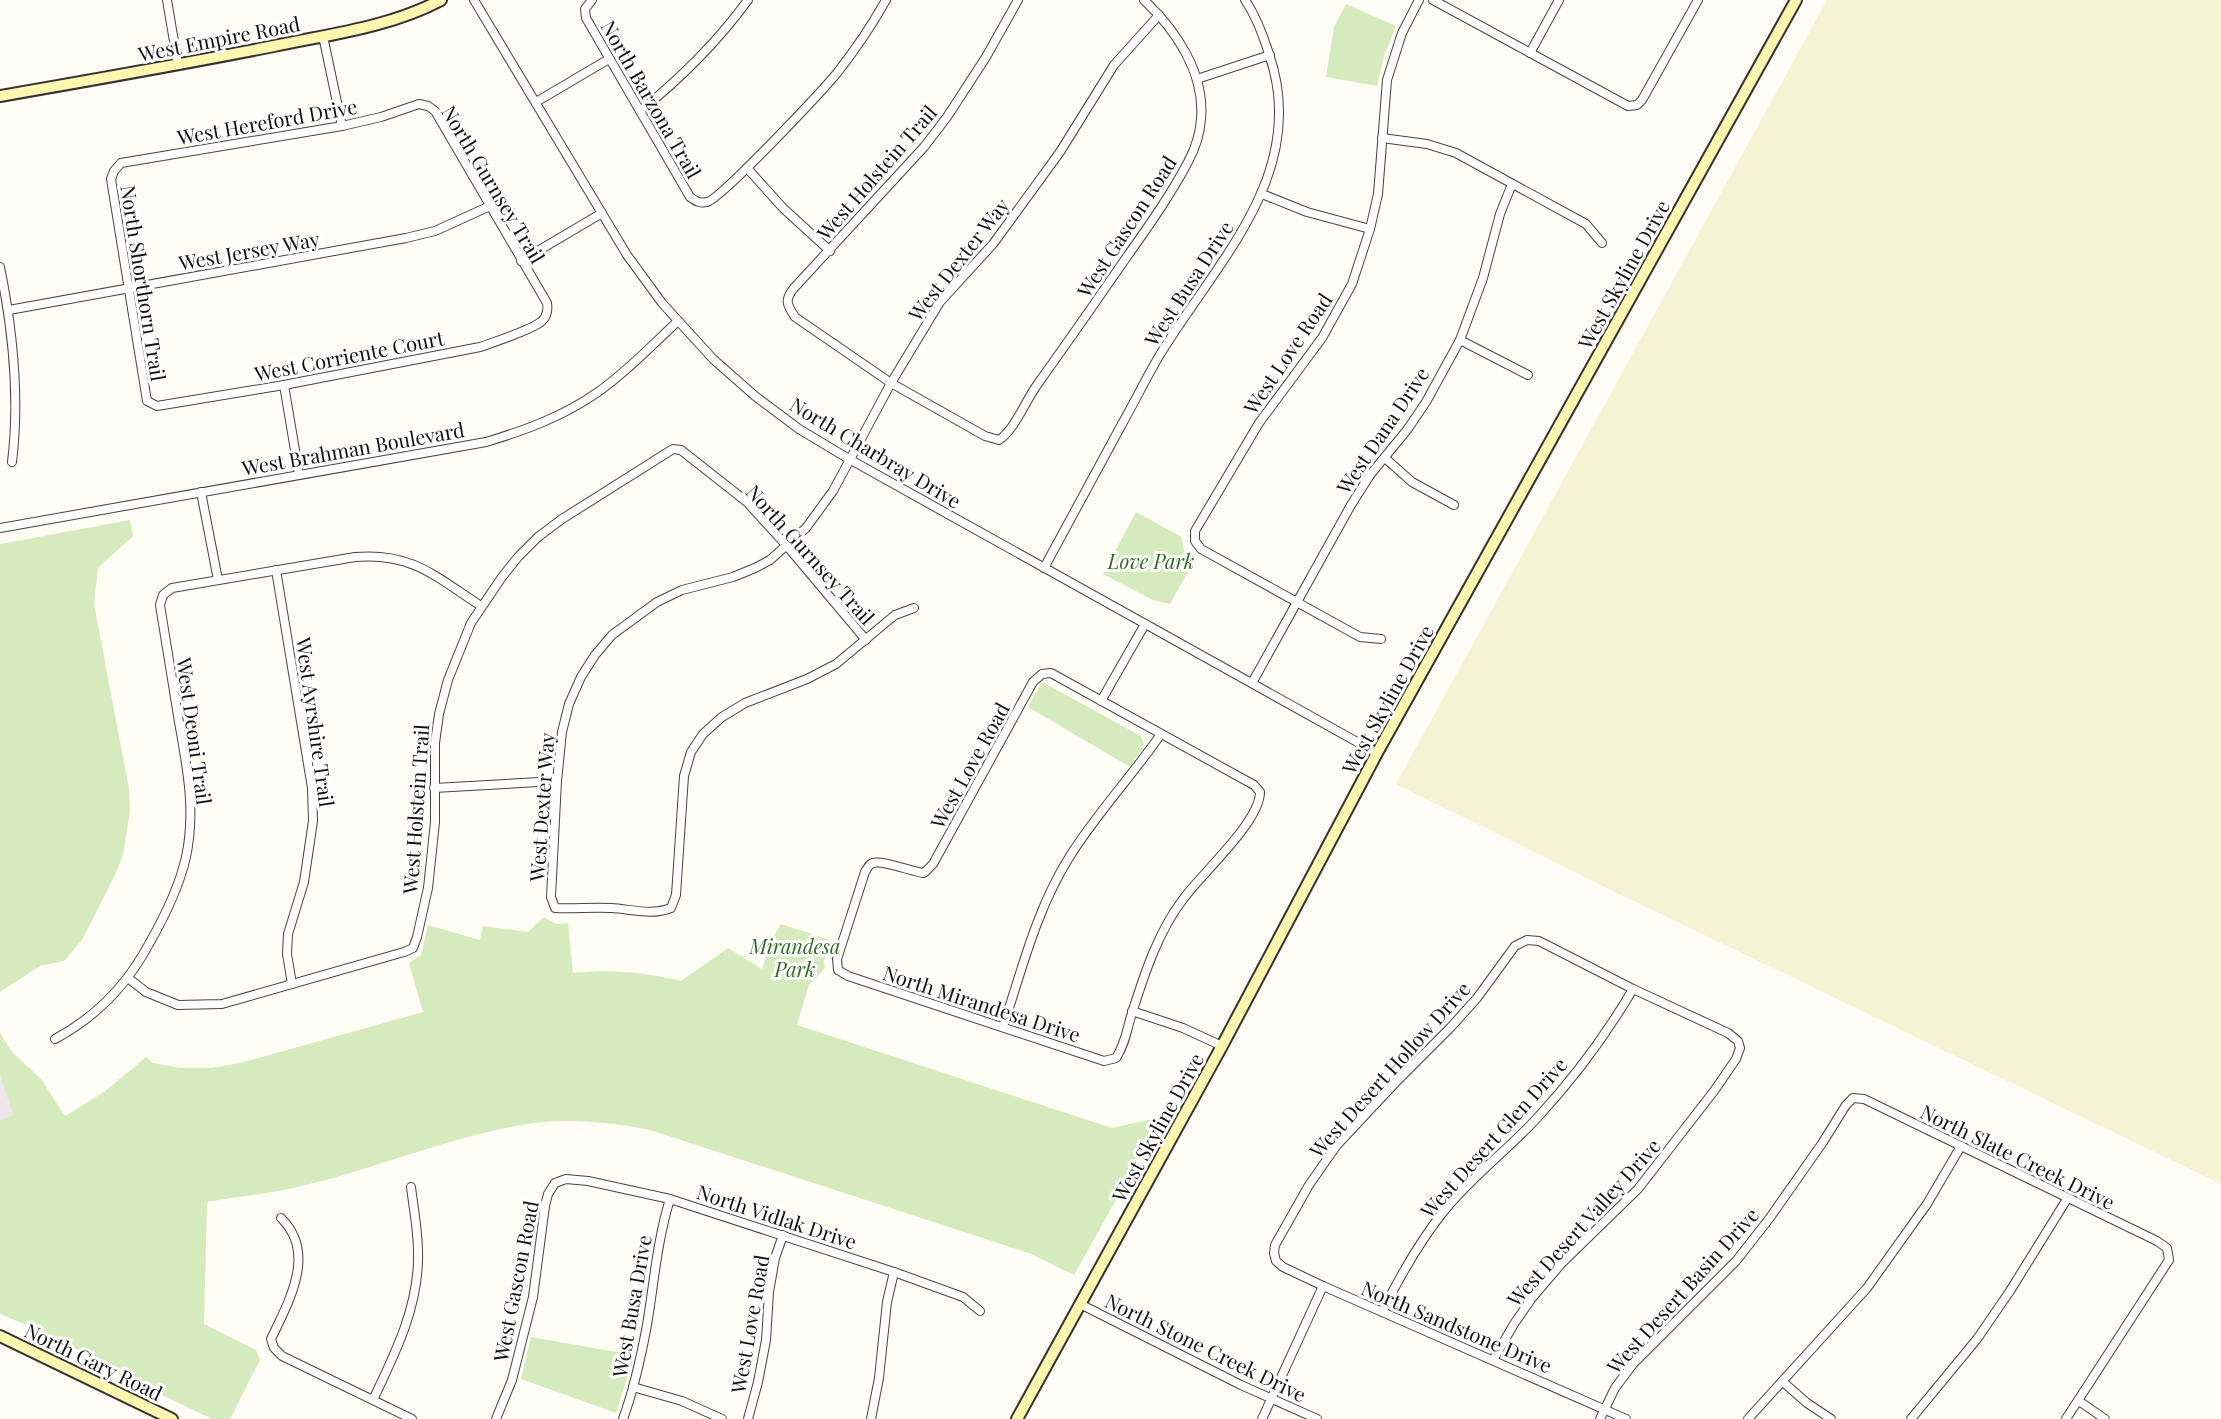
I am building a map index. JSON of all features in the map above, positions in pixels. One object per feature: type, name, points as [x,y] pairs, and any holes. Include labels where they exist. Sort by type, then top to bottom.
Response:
[{"type":"street","points":[[167,0],[178,65]]},
{"type":"street","name":"West Empire Road","points":[[0,96],[178,65],[323,36],[389,21],[441,0]]},
{"type":"street","name":"North Charbray Drive","points":[[474,0],[645,282],[677,322],[713,359],[756,396],[799,429],[849,459],[1377,753]]},
{"type":"street","name":"North Barzona Trail","points":[[592,0],[585,9],[586,18],[690,197],[698,202],[709,202],[747,168]]},
{"type":"street","points":[[640,111],[706,49],[748,0]]},
{"type":"street","points":[[830,251],[783,208],[747,168],[836,74],[862,39],[886,0]]},
{"type":"street","name":"West Holstein Trail","points":[[891,383],[795,317],[786,304],[787,296],[924,147],[947,117],[986,57],[1018,0]]},
{"type":"street","name":"West Gascon Road","points":[[891,383],[985,435],[999,440],[1009,433],[1013,422],[1034,389],[1155,216],[1189,160],[1198,136],[1201,117],[1197,79],[1181,44],[1159,15],[1144,0]]},
{"type":"street","name":"West Busa Drive","points":[[1044,568],[1161,353],[1248,222],[1262,194],[1274,161],[1279,131],[1279,99],[1274,67],[1262,33],[1245,0]]},
{"type":"street","name":"West Love Road","points":[[1297,603],[1201,549],[1195,541],[1195,531],[1259,423],[1322,338],[1352,284],[1370,229],[1377,194],[1387,80],[1393,56],[1419,0]]},
{"type":"street","points":[[1432,0],[1628,106],[1637,105],[1642,100],[1698,0]]},
{"type":"street","points":[[1530,53],[1559,0]]},
{"type":"street","name":"West Skyline Drive","points":[[1017,1419],[1222,1046],[1377,753],[1796,0]]},
{"type":"street","name":"West Dexter Way","points":[[866,640],[836,664],[807,679],[744,703],[722,717],[703,734],[691,752],[684,776],[676,895],[671,908],[650,913],[612,908],[555,908],[551,897],[562,732],[569,704],[585,669],[612,635],[657,602],[682,590],[733,577],[770,560],[788,546],[821,510],[891,383],[940,302],[993,244],[1060,152],[1113,65],[1159,15]]},
{"type":"street","points":[[323,36],[342,126]]},
{"type":"street","points":[[1197,79],[1270,55]]},
{"type":"street","points":[[536,102],[609,58]]},
{"type":"street","name":"West Hereford Drive","points":[[114,171],[120,163],[342,126],[381,117],[419,104],[428,106]]},
{"type":"street","name":"North Gurnsey Trail","points":[[428,106],[435,111],[547,303],[548,310]]},
{"type":"street","points":[[1382,138],[1427,144],[1456,153],[1586,224],[1602,243]]},
{"type":"street","name":"North Shorthorn Trail","points":[[114,171],[111,179],[147,402]]},
{"type":"street","name":"West Dana Drive","points":[[1252,683],[1351,505],[1370,475],[1426,402],[1460,340],[1483,278],[1500,214],[1512,184]]},
{"type":"street","points":[[1262,194],[1307,212],[1370,229]]},
{"type":"street","name":"West Jersey Way","points":[[9,310],[406,238],[435,231],[490,206]]},
{"type":"street","points":[[521,261],[602,213]]},
{"type":"street","points":[[0,267],[9,310],[14,361],[16,432],[12,462]]},
{"type":"street","name":"West Corriente Court","points":[[147,402],[157,406],[284,385],[480,347],[508,338],[542,321],[548,310]]},
{"type":"street","name":"West Brahman Boulevard","points":[[0,528],[486,442],[548,421],[599,391],[677,322]]},
{"type":"street","points":[[1460,340],[1528,375]]},
{"type":"street","points":[[284,385],[299,474]]},
{"type":"street","name":"West Holstein Trail","points":[[292,984],[412,948],[417,938],[428,888],[435,822],[435,743],[439,714],[460,646],[481,606],[518,557],[538,537],[562,519],[673,450]]},
{"type":"street","name":"North Gurnsey Trail","points":[[673,450],[681,450],[747,502],[788,546],[866,640]]},
{"type":"street","points":[[1385,458],[1412,482],[1454,505]]},
{"type":"street","points":[[201,492],[218,580],[356,557],[375,555],[396,557],[418,565],[481,606]]},
{"type":"street","name":"West Ayrshire Trail","points":[[276,570],[312,788],[312,821],[304,882],[288,934],[287,954],[292,984]]},
{"type":"street","name":"West Deoni Trail","points":[[55,1039],[88,1018],[110,999],[128,978],[144,955],[175,894],[186,857],[191,822],[190,789],[160,605],[163,595],[172,588],[218,580]]},
{"type":"street","points":[[1297,603],[1360,637],[1381,639]]},
{"type":"street","points":[[866,640],[895,615],[914,608]]},
{"type":"street","points":[[1144,624],[1101,701],[1254,785],[1260,792],[1260,800],[1233,841],[1184,898],[1168,923],[1153,954],[1132,1011],[1183,1028],[1222,1046]]},
{"type":"street","name":"West Love Road","points":[[838,970],[837,959],[865,872],[871,864],[879,861],[912,872],[924,873],[933,864],[1034,682],[1042,674],[1051,673],[1101,701]]},
{"type":"street","points":[[1003,1027],[1038,919],[1052,888],[1090,828],[1161,734]]},
{"type":"street","points":[[434,788],[557,781]]},
{"type":"street","name":"West Desert Hollow Drive","points":[[1276,1261],[1275,1245],[1309,1185],[1338,1144],[1477,998],[1515,946],[1527,940],[1539,942],[1633,989]]},
{"type":"street","name":"North Mirandesa Drive","points":[[838,970],[848,976],[1104,1061],[1116,1058],[1123,1047],[1132,1011]]},
{"type":"street","points":[[128,978],[146,992],[160,999],[178,1005],[200,1006],[222,1004],[292,984]]},
{"type":"street","name":"West Desert Valley Drive","points":[[1493,1360],[1532,1298],[1561,1264],[1638,1189],[1736,1059],[1740,1048],[1738,1041],[1728,1033],[1633,989]]},
{"type":"street","name":"West Desert Glen Drive","points":[[1382,1312],[1399,1278],[1445,1210],[1553,1100],[1592,1051],[1633,989]]},
{"type":"street","name":"North Slate Creek Drive","points":[[1853,1098],[1864,1099],[2157,1241],[2167,1248],[2169,1260],[2079,1401]]},
{"type":"street","name":"West Desert Basin Drive","points":[[1600,1419],[1615,1388],[1633,1364],[1743,1253],[1798,1180],[1846,1105],[1853,1098]]},
{"type":"street","points":[[1748,1419],[1867,1288],[1927,1204],[1961,1146]]},
{"type":"street","name":"North Vidlak Drive","points":[[555,1183],[566,1179],[588,1181],[670,1199],[894,1272],[963,1297],[980,1311]]},
{"type":"street","name":"West Gascon Road","points":[[496,1419],[512,1380],[524,1336],[533,1297],[545,1206],[548,1194],[555,1183]]},
{"type":"street","points":[[373,1400],[408,1321],[416,1291],[418,1259],[411,1187]]},
{"type":"street","points":[[1911,1419],[1977,1339],[2010,1291],[2067,1198]]},
{"type":"street","name":"West Busa Drive","points":[[623,1419],[647,1325],[657,1250],[670,1199]]},
{"type":"street","points":[[281,1218],[292,1228],[296,1239],[297,1274],[292,1296],[272,1339],[274,1348],[282,1356],[412,1419]]},
{"type":"street","name":"West Love Road","points":[[748,1419],[766,1340],[769,1292],[775,1258],[783,1235]]},
{"type":"street","name":"North Sandstone Drive","points":[[1276,1261],[1283,1267],[1323,1286],[1626,1419]]},
{"type":"street","points":[[871,1419],[879,1378],[887,1302],[894,1272]]},
{"type":"street","points":[[1262,1419],[1323,1286]]},
{"type":"street","name":"North Stone Creek Drive","points":[[1080,1304],[1317,1419]]},
{"type":"street","name":"North Gary Road","points":[[0,1336],[159,1416],[172,1419]]},
{"type":"street","points":[[1784,1382],[1807,1403],[1831,1419]]},
{"type":"street","points":[[633,1387],[682,1401],[722,1419]]},
{"type":"street","points":[[2066,1419],[2079,1401],[2105,1419]]},
{"type":"shaded area","points":[[1827,0],[2221,0],[2221,1184],[1396,784]]},
{"type":"shaded area","points":[[0,1076],[13,1115],[0,1120]]},
{"type":"green space","points":[[1346,4],[1396,26],[1384,56],[1377,86],[1326,77],[1334,27]]},
{"type":"green space","name":"Love Park","points":[[1136,512],[1182,537],[1185,551],[1194,561],[1170,604],[1153,600],[1103,574]]},
{"type":"green space","points":[[130,520],[133,536],[98,568],[94,604],[129,789],[130,811],[123,855],[82,940],[64,961],[40,966],[0,992],[0,544]]},
{"type":"green space","points":[[1044,683],[1141,736],[1144,745],[1130,767],[1028,707],[1040,685]]},
{"type":"green space","name":"Mirandesa Park","points":[[544,917],[556,924],[568,923],[573,973],[627,972],[681,981],[728,948],[762,969],[772,939],[781,924],[830,940],[824,961],[825,968],[809,985],[797,1025],[1112,1128],[1153,1119],[1159,1123],[1074,1275],[1029,1253],[650,1130],[604,1123],[573,1121],[527,1124],[439,1145],[322,1181],[207,1202],[204,1324],[256,1350],[260,1360],[230,1419],[212,1419],[158,1393],[125,1372],[102,1363],[48,1334],[0,1314],[0,1120],[13,1115],[0,1076],[0,1033],[12,1052],[41,1079],[65,1116],[104,1092],[146,1057],[153,1063],[181,1068],[212,1068],[244,1062],[423,1012],[409,963],[421,955],[428,925],[480,940],[483,926],[528,932]]},
{"type":"green space","points":[[531,1337],[634,1355],[616,1413],[521,1379]]}]
